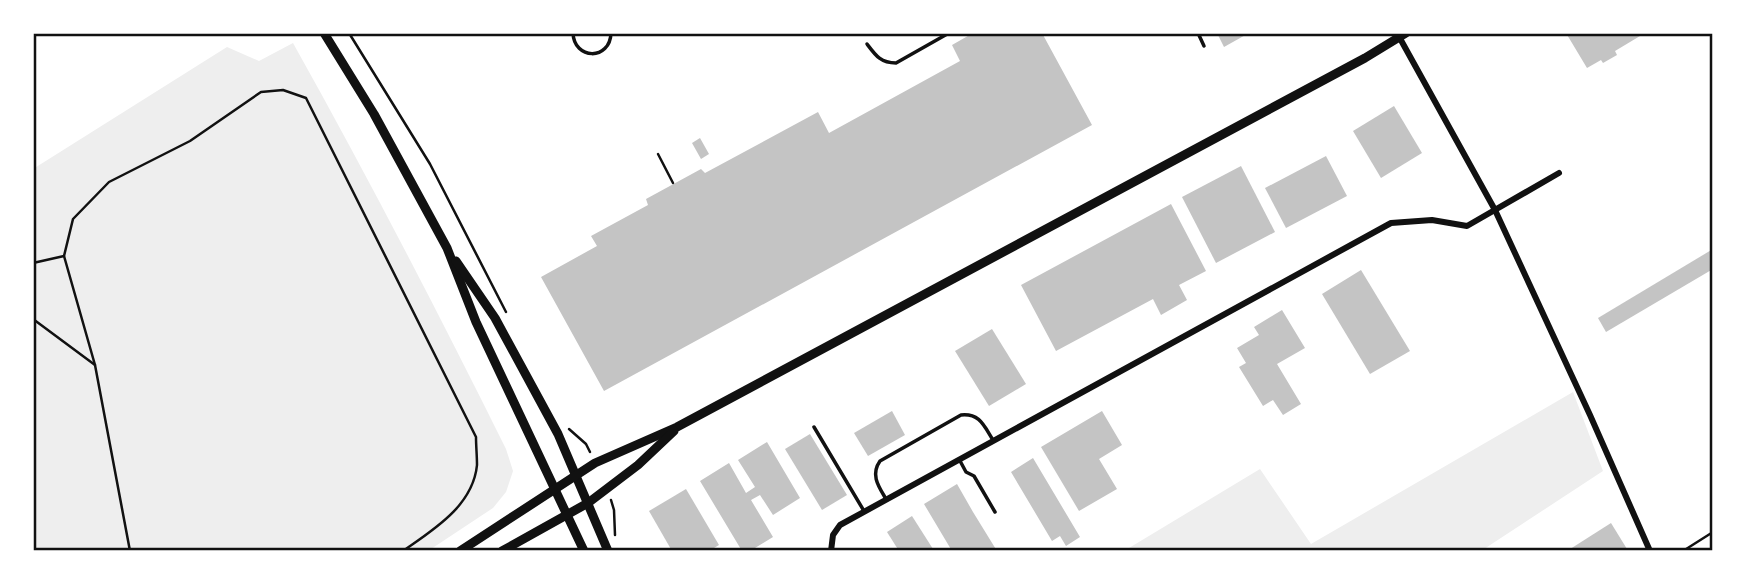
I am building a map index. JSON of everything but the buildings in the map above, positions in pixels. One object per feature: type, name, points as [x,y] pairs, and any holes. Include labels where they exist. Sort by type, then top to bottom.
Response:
[{"type":"main road","points":[[324,33],[374,114],[447,248],[495,318],[558,434],[608,551]]},
{"type":"main road","points":[[460,551],[595,463],[677,427],[1365,58],[1406,33]]},
{"type":"main road","points":[[447,248],[476,322],[584,551]]},
{"type":"main road","points":[[502,551],[608,489],[638,465],[677,427]]},
{"type":"street","points":[[1397,33],[1495,210],[1650,551]]},
{"type":"street","points":[[831,551],[833,536],[840,524],[1391,223],[1432,220],[1467,226],[1559,173]]},
{"type":"lane","points":[[573,33],[579,50],[591,54],[603,51],[608,45],[611,33]]},
{"type":"lane","points":[[867,44],[877,57],[886,63],[895,63],[949,33]]},
{"type":"lane","points":[[1198,33],[1205,46]]},
{"type":"lane","points":[[886,499],[875,473],[880,461],[961,415],[975,416],[993,441]]},
{"type":"lane","points":[[814,427],[864,511]]},
{"type":"lane","points":[[960,459],[966,472],[974,476],[995,512]]},
{"type":"path","points":[[349,33],[430,164],[511,321]]},
{"type":"path","points":[[130,551],[95,365],[74,283],[64,256],[74,219],[109,182],[190,141],[261,92],[283,90],[306,99],[476,437],[477,467],[464,500],[440,525],[403,551]]},
{"type":"path","points":[[658,154],[673,183]]},
{"type":"path","points":[[33,263],[64,256]]},
{"type":"path","points":[[33,319],[95,365]]},
{"type":"path","points":[[566,425],[586,444],[595,463]]},
{"type":"path","points":[[608,489],[618,543]]},
{"type":"path","points":[[1683,551],[1713,532]]},
{"type":"shaded area","points":[[293,43],[402,245],[506,449],[513,471],[506,492],[493,508],[428,551],[33,551],[33,169],[227,47],[259,61]]},
{"type":"shaded area","points":[[1573,392],[1603,471],[1481,551],[1124,551],[1260,469],[1311,544]]}]
